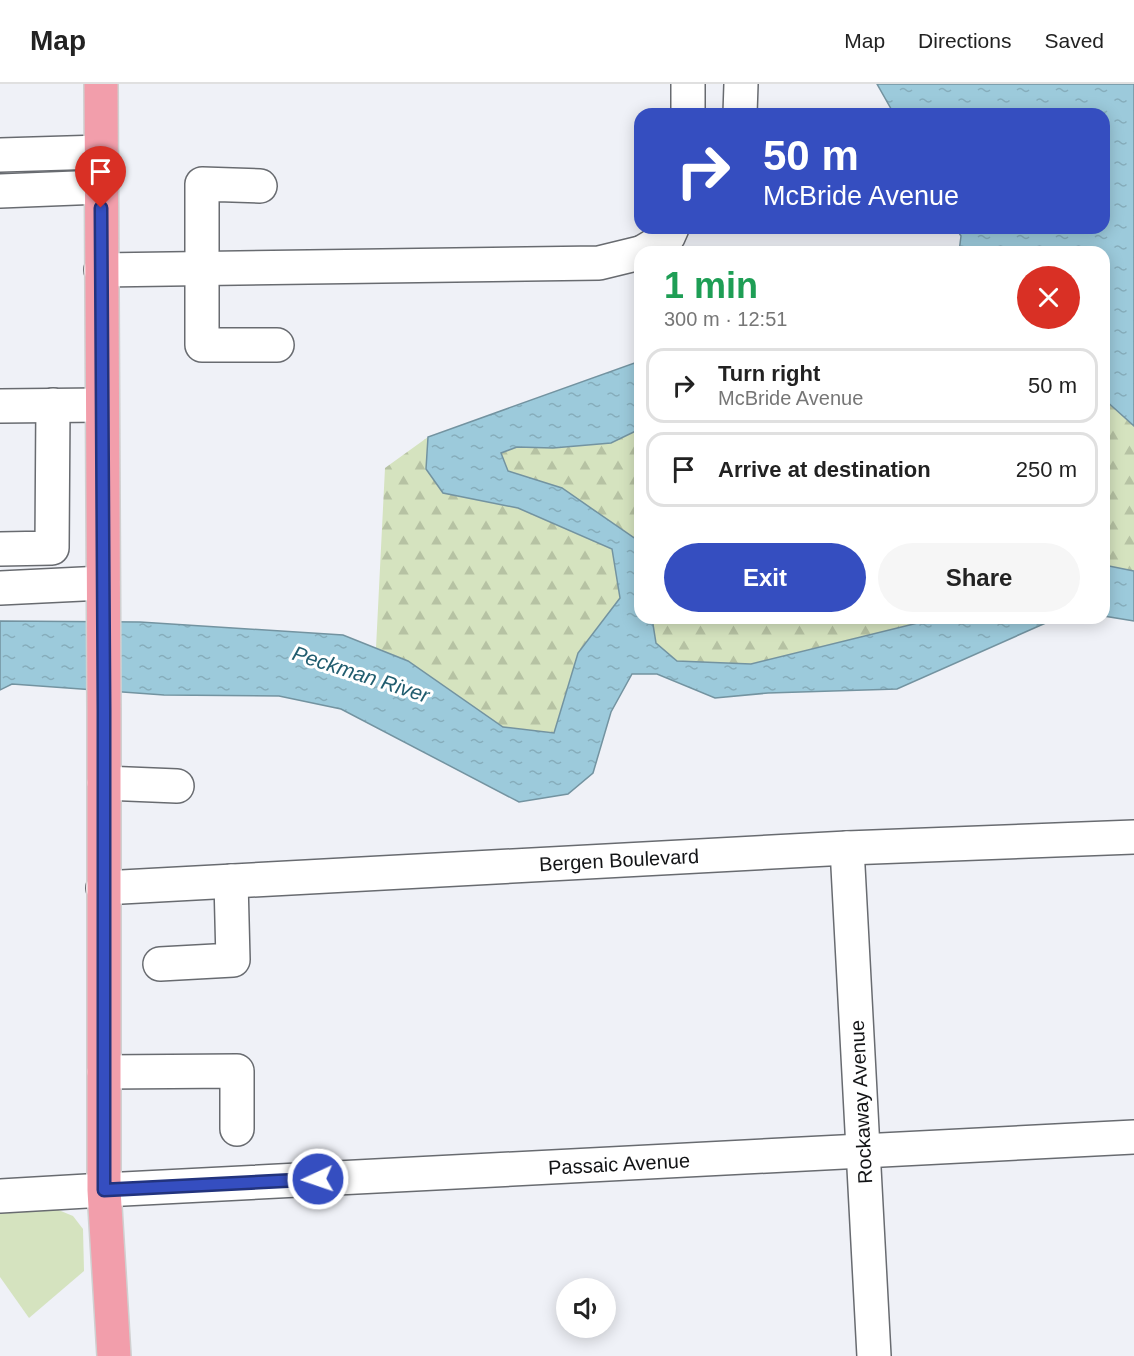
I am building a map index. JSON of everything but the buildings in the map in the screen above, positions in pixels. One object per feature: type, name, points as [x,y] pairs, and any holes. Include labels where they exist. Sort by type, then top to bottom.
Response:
[{"type":"main road","points":[[101,84],[104,1190],[114,1356]]},
{"type":"street","points":[[688,84],[688,108]]},
{"type":"street","points":[[740,108],[741,84]]},
{"type":"street","points":[[0,155],[101,152]]},
{"type":"street","points":[[260,186],[202,184],[202,345],[277,345]]},
{"type":"street","points":[[0,191],[101,187]]},
{"type":"street","points":[[653,246],[669,234]]},
{"type":"street","points":[[101,270],[599,263],[634,255]]},
{"type":"street","points":[[0,549],[52,548],[53,405]]},
{"type":"street","points":[[0,406],[102,405]]},
{"type":"street","points":[[0,588],[103,583]]},
{"type":"street","points":[[104,783],[177,786]]},
{"type":"street","name":"Bergen Boulevard","points":[[104,888],[848,848],[1134,837]]},
{"type":"street","name":"Rockaway Avenue","points":[[848,848],[874,1356]]},
{"type":"street","points":[[160,964],[233,960],[231,881]]},
{"type":"street","points":[[104,1072],[237,1071],[237,1129]]},
{"type":"street","name":"Passaic Avenue","points":[[0,1196],[1134,1137]]},
{"type":"green space","points":[[1110,404],[1134,426],[1134,571],[1110,566]]},
{"type":"green space","points":[[634,432],[634,538],[562,488],[508,471],[500,453],[517,447],[553,448],[611,443]]},
{"type":"green space","points":[[428,437],[426,469],[443,493],[518,508],[612,548],[620,598],[578,653],[554,733],[503,727],[408,661],[376,648],[385,468]]},
{"type":"green space","points":[[653,624],[914,624],[751,664],[677,661],[655,643]]},
{"type":"green space","points":[[56,1209],[73,1216],[83,1229],[84,1271],[29,1318],[0,1277],[0,1212]]},
{"type":"water","points":[[877,84],[1134,84],[1134,426],[1110,404],[1110,246],[960,246],[960,234],[1110,234],[1110,108],[891,108]]},
{"type":"water","name":"Peckman River","points":[[634,363],[634,432],[611,443],[553,448],[517,447],[501,453],[508,471],[562,488],[634,538],[634,624],[653,624],[656,643],[677,661],[751,664],[914,624],[1043,624],[897,689],[768,693],[715,698],[657,674],[632,674],[611,712],[593,773],[568,794],[519,802],[341,709],[279,696],[164,695],[12,684],[0,690],[0,621],[140,622],[343,635],[408,661],[503,727],[554,733],[578,653],[620,598],[612,549],[518,508],[443,493],[426,469],[428,437]]},
{"type":"water","points":[[1110,566],[1134,571],[1134,621],[1110,617]]},
{"type":"route","points":[[101,208],[104,1190],[318,1179]]}]
